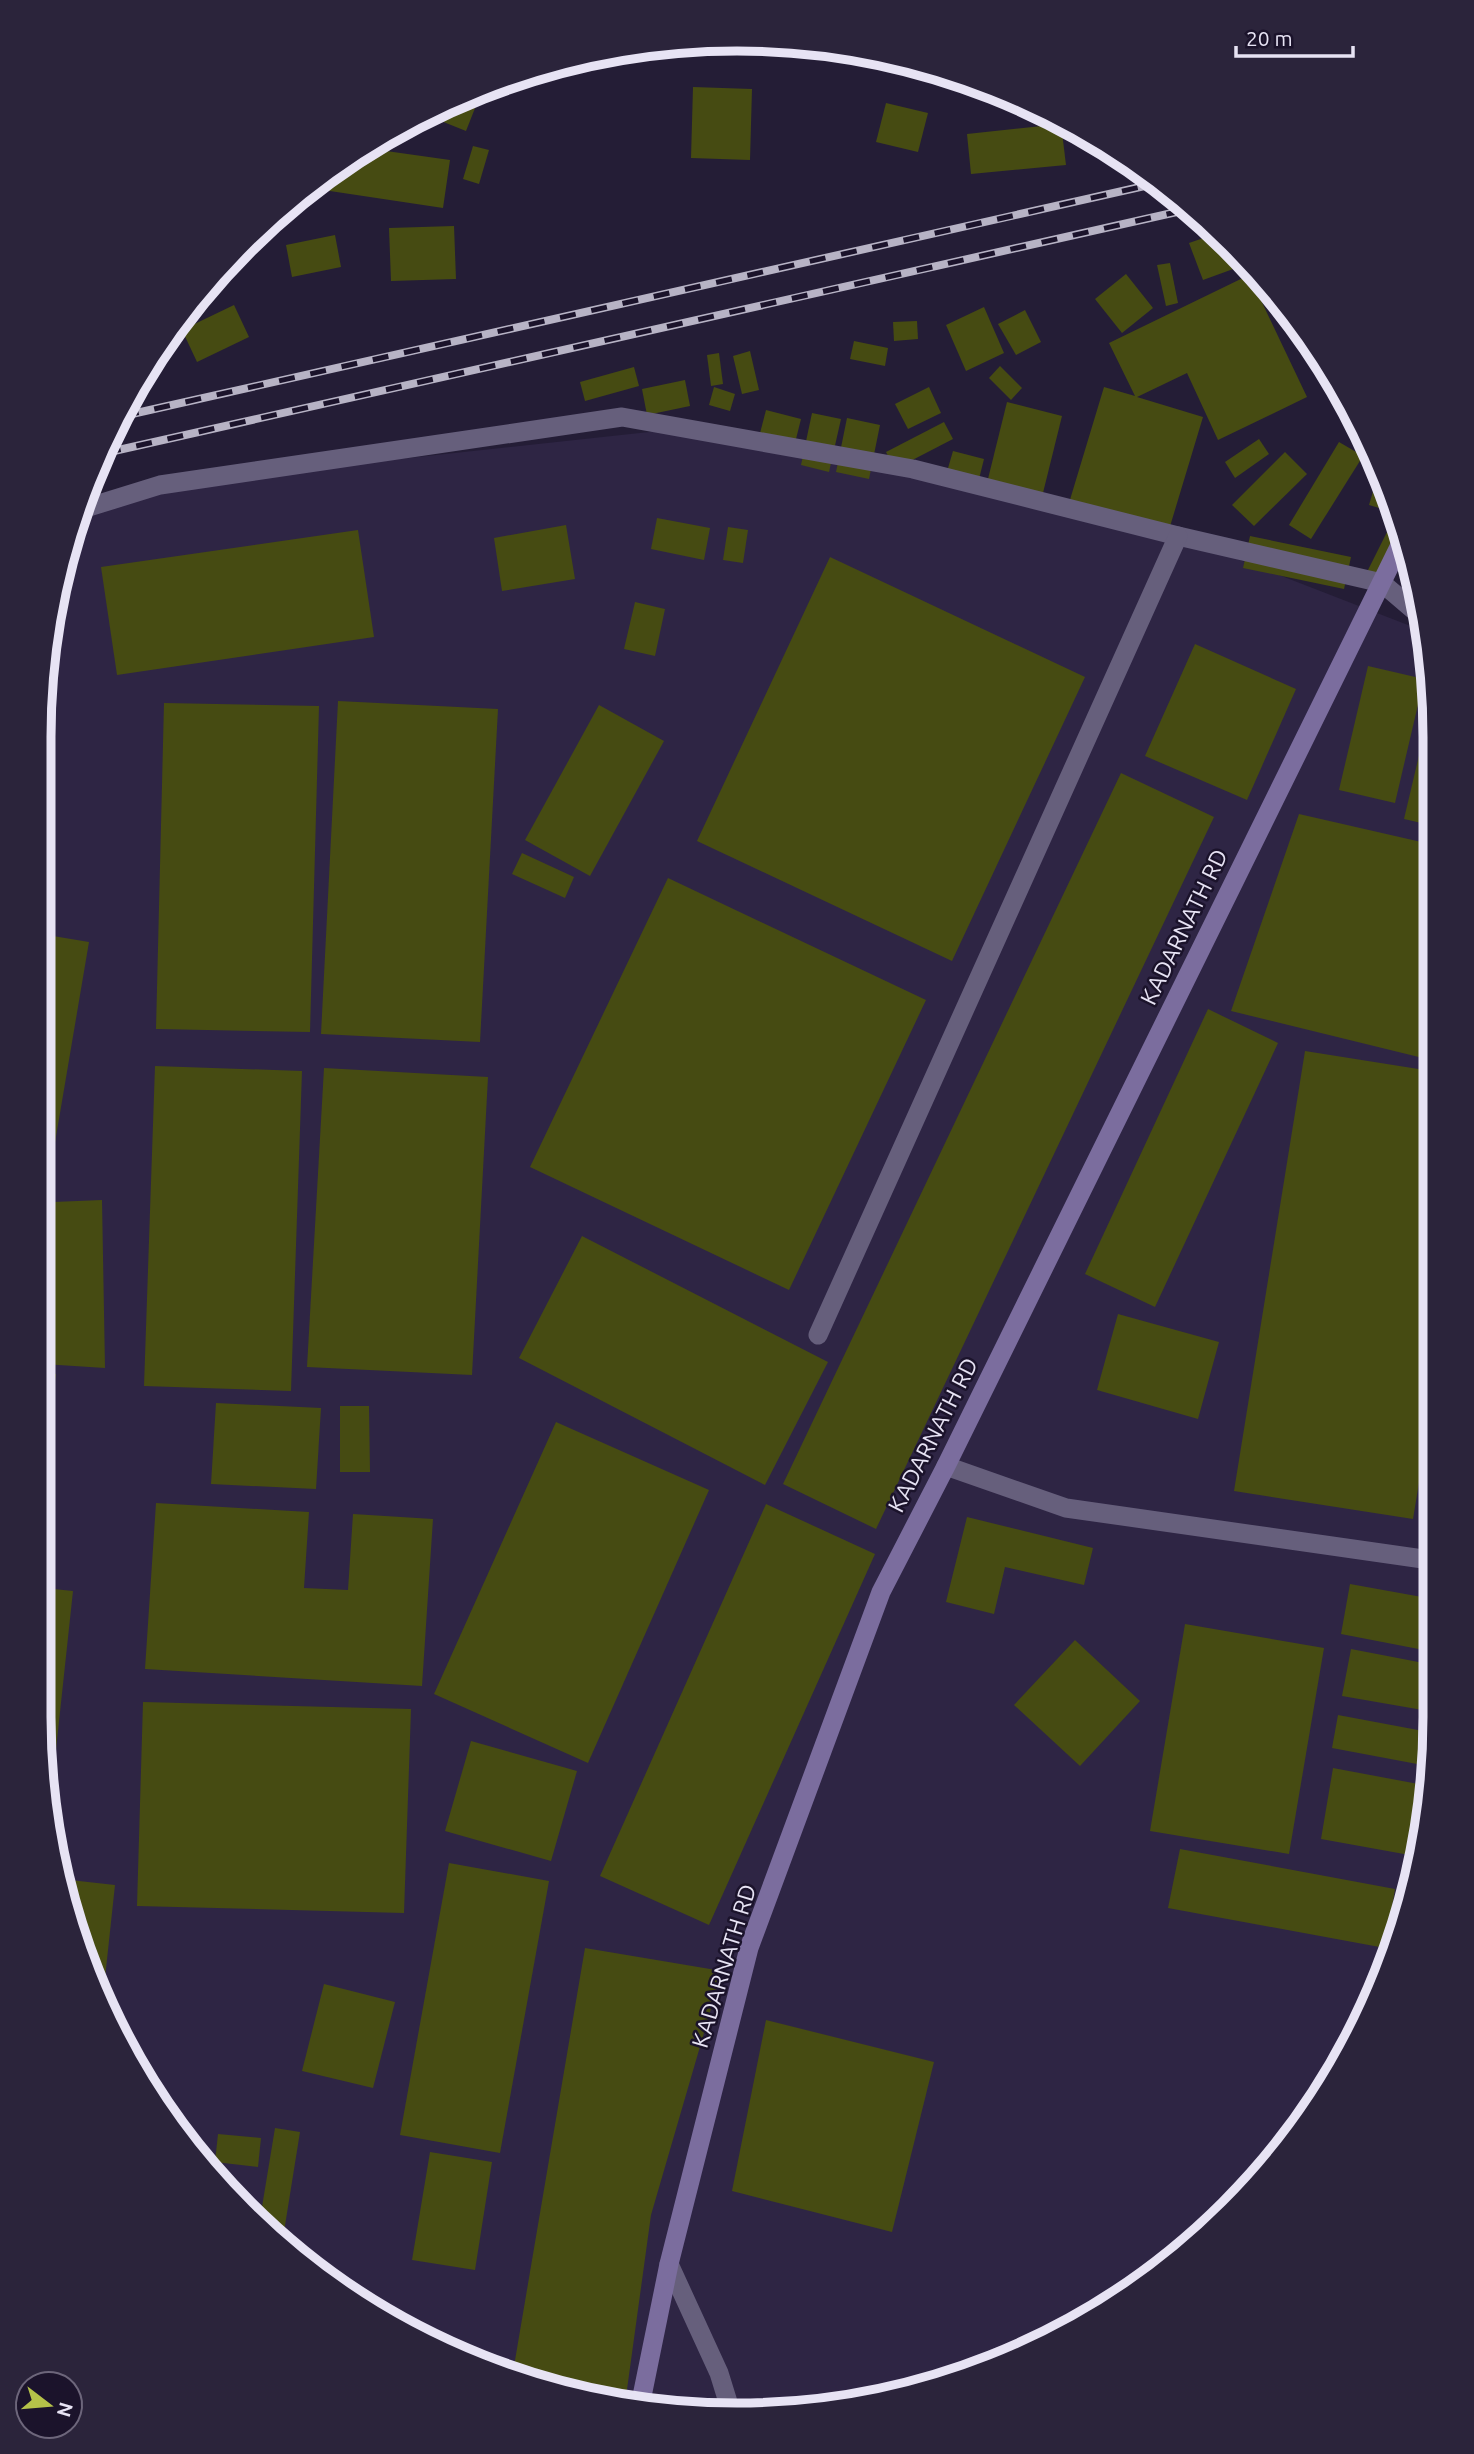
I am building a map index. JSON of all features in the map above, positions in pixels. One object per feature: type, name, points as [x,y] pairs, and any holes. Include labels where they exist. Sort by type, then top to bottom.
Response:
[{"type":"main road","name":"KADARNATH RD","points":[[642,2396],[669,2264],[749,1948],[881,1592],[946,1466],[1397,551]]},
{"type":"street","points":[[90,507],[160,485],[622,417],[913,469],[1178,536],[1382,583],[1411,608]]},
{"type":"street","points":[[818,1335],[1178,536]]},
{"type":"street","points":[[946,1466],[1066,1508],[1423,1558]]},
{"type":"street","points":[[669,2264],[719,2373],[728,2403]]},
{"type":"shaded area","points":[[686,428],[1178,536],[1414,627],[1422,692],[1423,737],[1423,1717],[1422,1762],[1410,1851],[1387,1938],[1371,1980],[1331,2060],[1281,2135],[1222,2202],[1155,2261],[1118,2288],[1041,2332],[958,2367],[915,2380],[871,2390],[782,2402],[692,2402],[647,2397],[559,2380],[516,2367],[474,2351],[394,2311],[356,2288],[285,2233],[221,2169],[193,2135],[166,2098],[122,2021],[87,1938],[74,1895],[64,1851],[52,1762],[52,692],[64,603],[90,507],[160,485]]},
{"type":"building","points":[[693,87],[752,89],[750,160],[691,158]]},
{"type":"building","points":[[478,102],[466,131],[438,120]]},
{"type":"building","points":[[886,103],[928,113],[918,152],[876,142]]},
{"type":"building","points":[[1047,125],[1062,133],[1066,165],[971,174],[967,134]]},
{"type":"building","points":[[473,146],[489,150],[479,184],[463,179]]},
{"type":"building","points":[[382,150],[450,160],[443,208],[323,190]]},
{"type":"building","points":[[454,226],[456,279],[391,281],[389,228]]},
{"type":"building","points":[[335,235],[341,267],[292,277],[286,245]]},
{"type":"building","points":[[1206,237],[1237,268],[1203,280],[1189,243]]},
{"type":"building","points":[[1170,263],[1178,303],[1166,306],[1157,265]]},
{"type":"building","points":[[1126,274],[1153,308],[1122,333],[1095,299]]},
{"type":"building","points":[[1245,277],[1255,287],[1307,397],[1218,440],[1187,373],[1137,397],[1203,417],[1168,533],[1069,503],[1104,387],[1135,396],[1109,343]]},
{"type":"building","points":[[234,305],[249,337],[197,362],[183,332],[187,328]]},
{"type":"building","points":[[984,307],[1004,353],[966,371],[946,325]]},
{"type":"building","points":[[1025,310],[1041,342],[1016,355],[998,324]]},
{"type":"building","points":[[917,321],[918,339],[894,341],[893,322]]},
{"type":"building","points":[[854,341],[888,348],[885,366],[850,359]]},
{"type":"building","points":[[750,351],[759,390],[742,394],[733,356]]},
{"type":"building","points":[[719,353],[723,384],[711,386],[707,355]]},
{"type":"building","points":[[1000,366],[1022,388],[1011,400],[989,378]]},
{"type":"building","points":[[634,367],[639,386],[585,401],[580,382]]},
{"type":"building","points":[[685,380],[690,406],[647,415],[642,389]]},
{"type":"building","points":[[714,387],[735,394],[730,411],[709,405]]},
{"type":"building","points":[[929,387],[941,413],[908,429],[895,404]]},
{"type":"building","points":[[1007,402],[1062,416],[1041,501],[986,487]]},
{"type":"building","points":[[766,410],[801,419],[794,447],[759,437]]},
{"type":"building","points":[[812,413],[841,419],[829,472],[801,465]]},
{"type":"building","points":[[847,418],[880,425],[869,479],[836,472]]},
{"type":"building","points":[[944,422],[953,439],[895,469],[886,452]]},
{"type":"building","points":[[1259,439],[1269,454],[1235,478],[1225,462]]},
{"type":"building","points":[[1339,442],[1363,456],[1311,539],[1289,525]]},
{"type":"building","points":[[953,451],[984,459],[978,483],[946,475]]},
{"type":"building","points":[[1285,452],[1307,474],[1254,526],[1232,505]]},
{"type":"building","points":[[1375,485],[1385,510],[1369,505]]},
{"type":"building","points":[[657,518],[710,528],[704,560],[651,549]]},
{"type":"building","points":[[566,525],[575,579],[502,591],[494,538]]},
{"type":"building","points":[[728,527],[748,530],[743,563],[723,560]]},
{"type":"building","points":[[358,530],[374,637],[117,675],[101,567]]},
{"type":"building","points":[[1388,530],[1392,532],[1396,546],[1374,590],[1361,584]]},
{"type":"building","points":[[1250,536],[1351,557],[1344,589],[1243,568]]},
{"type":"building","points":[[830,557],[1085,677],[952,961],[697,841]]},
{"type":"building","points":[[635,602],[665,609],[655,656],[624,649]]},
{"type":"building","points":[[1195,644],[1296,689],[1247,800],[1145,756]]},
{"type":"building","points":[[1368,666],[1420,678],[1422,689],[1395,803],[1339,790]]},
{"type":"building","points":[[338,701],[498,709],[480,1042],[321,1034]]},
{"type":"building","points":[[164,703],[319,706],[310,1032],[156,1029]]},
{"type":"building","points":[[599,705],[664,741],[590,876],[525,840]]},
{"type":"building","points":[[1423,738],[1423,823],[1404,819]]},
{"type":"building","points":[[1121,773],[1214,817],[876,1529],[783,1484]]},
{"type":"building","points":[[1299,814],[1423,842],[1423,1058],[1231,1011]]},
{"type":"building","points":[[522,853],[574,877],[565,898],[512,874]]},
{"type":"building","points":[[668,878],[926,1000],[789,1290],[530,1167]]},
{"type":"building","points":[[51,936],[89,942],[51,1166]]},
{"type":"building","points":[[1208,1009],[1278,1043],[1155,1307],[1085,1274]]},
{"type":"building","points":[[1305,1051],[1423,1070],[1423,1458],[1413,1519],[1234,1491]]},
{"type":"building","points":[[155,1066],[302,1071],[291,1391],[144,1386]]},
{"type":"building","points":[[324,1068],[488,1077],[472,1375],[307,1367]]},
{"type":"building","points":[[102,1200],[105,1368],[51,1365],[53,1202]]},
{"type":"building","points":[[582,1236],[828,1362],[765,1485],[519,1358]]},
{"type":"building","points":[[1118,1314],[1219,1342],[1198,1419],[1097,1390]]},
{"type":"building","points":[[51,1373],[56,1374],[51,1409]]},
{"type":"building","points":[[216,1403],[321,1408],[316,1489],[211,1484]]},
{"type":"building","points":[[340,1406],[369,1406],[370,1472],[340,1472]]},
{"type":"building","points":[[556,1422],[709,1490],[588,1763],[434,1694]]},
{"type":"building","points":[[156,1503],[309,1512],[304,1588],[348,1590],[353,1514],[433,1519],[422,1686],[145,1669]]},
{"type":"building","points":[[766,1504],[875,1554],[709,1925],[600,1876]]},
{"type":"building","points":[[967,1517],[1093,1548],[1084,1585],[1005,1567],[994,1614],[946,1602]]},
{"type":"building","points":[[1350,1584],[1423,1597],[1423,1650],[1341,1634]]},
{"type":"building","points":[[51,1589],[73,1591],[53,1774]]},
{"type":"building","points":[[1185,1624],[1324,1648],[1289,1854],[1150,1831]]},
{"type":"building","points":[[1075,1640],[1140,1701],[1080,1766],[1014,1705]]},
{"type":"building","points":[[1351,1649],[1423,1663],[1423,1710],[1342,1696]]},
{"type":"building","points":[[143,1702],[411,1709],[404,1913],[137,1906]]},
{"type":"building","points":[[1338,1715],[1423,1731],[1422,1765],[1332,1748]]},
{"type":"building","points":[[471,1741],[577,1771],[551,1861],[445,1831]]},
{"type":"building","points":[[1333,1768],[1420,1784],[1409,1855],[1321,1839]]},
{"type":"building","points":[[1180,1849],[1395,1889],[1383,1948],[1168,1908]]},
{"type":"building","points":[[449,1863],[549,1881],[500,2153],[400,2135]]},
{"type":"building","points":[[71,1880],[115,1885],[104,1983],[87,1938]]},
{"type":"building","points":[[585,1948],[722,1971],[651,2215],[626,2394],[559,2380],[514,2366]]},
{"type":"building","points":[[324,1984],[395,2002],[373,2088],[302,2071]]},
{"type":"building","points":[[766,2020],[934,2062],[892,2232],[732,2191]]},
{"type":"building","points":[[275,2128],[300,2132],[284,2232],[261,2211]]},
{"type":"building","points":[[218,2134],[261,2138],[258,2167],[215,2162]]},
{"type":"building","points":[[430,2152],[492,2162],[475,2270],[412,2260]]},
{"type":"railway","points":[[132,414],[1145,186]]},
{"type":"railway","points":[[114,451],[1178,212]]}]
